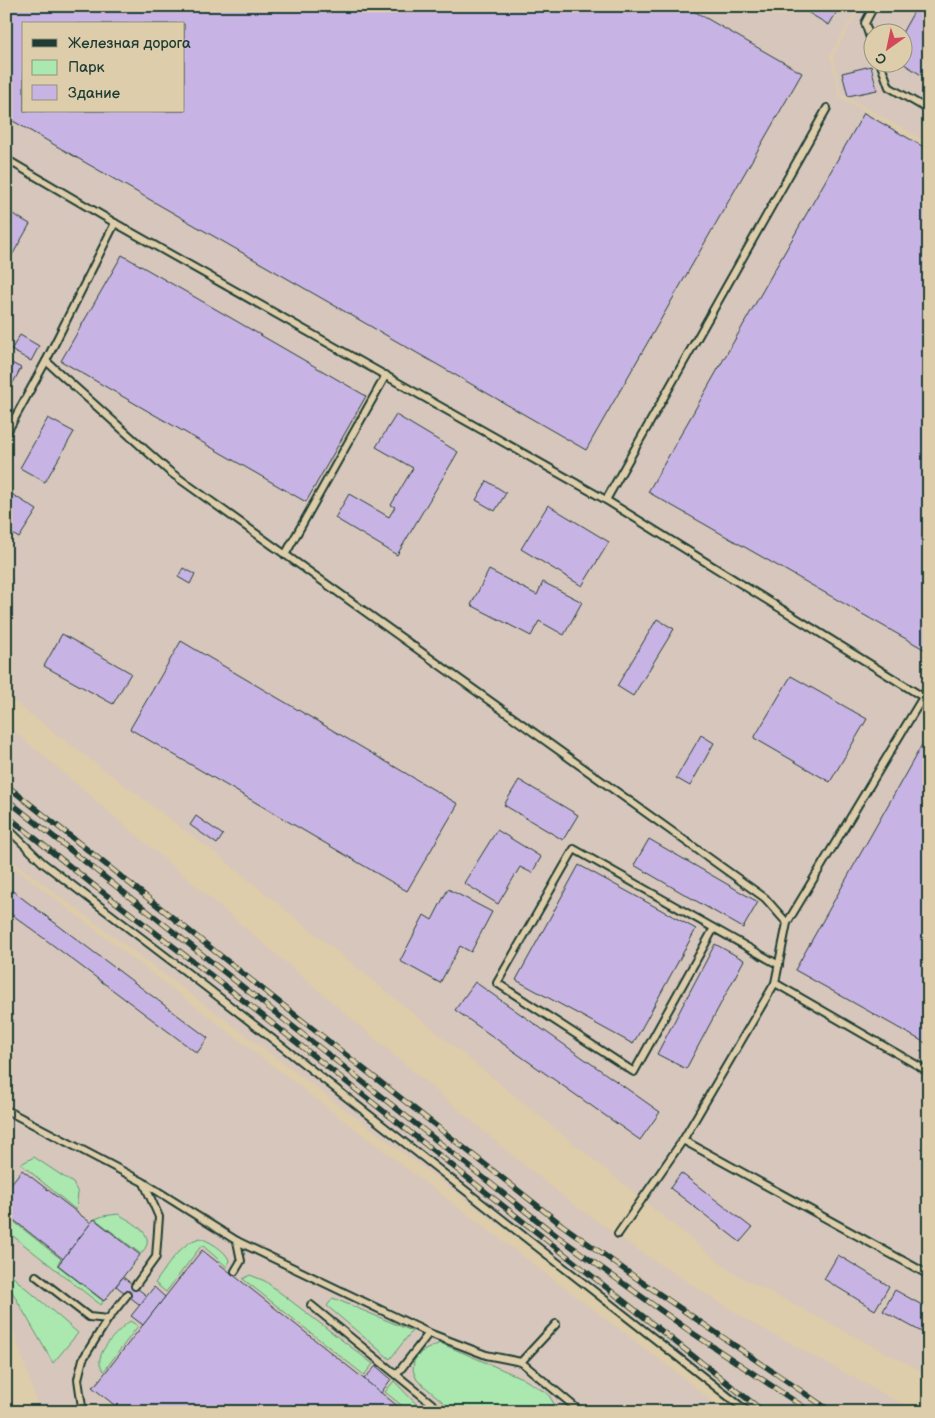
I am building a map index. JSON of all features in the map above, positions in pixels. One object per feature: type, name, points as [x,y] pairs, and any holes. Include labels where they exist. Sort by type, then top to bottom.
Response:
[{"type":"lane","points":[[866,22],[874,6]]},
{"type":"lane","points":[[884,72],[889,87],[929,110]]},
{"type":"lane","points":[[606,500],[827,108]]},
{"type":"lane","points":[[6,159],[115,223],[606,500],[926,698],[788,923],[775,983],[683,1140],[618,1234]]},
{"type":"lane","points":[[6,434],[46,361],[115,223]]},
{"type":"lane","points":[[46,361],[170,472],[766,898],[788,923]]},
{"type":"lane","points":[[285,555],[386,376]]},
{"type":"lane","points":[[6,827],[43,864],[214,993],[748,1412]]},
{"type":"lane","points":[[714,928],[634,1072],[497,982],[574,849],[714,928],[779,965]]},
{"type":"lane","points":[[775,983],[929,1072]]},
{"type":"lane","points":[[6,1110],[143,1182],[237,1241],[429,1333],[486,1355],[521,1362],[580,1412]]},
{"type":"lane","points":[[683,1140],[929,1275]]},
{"type":"lane","points":[[135,1286],[156,1257],[159,1217],[143,1182]]},
{"type":"lane","points":[[235,1271],[241,1261],[237,1241]]},
{"type":"lane","points":[[36,1276],[89,1317],[108,1319]]},
{"type":"lane","points":[[85,1412],[82,1407],[78,1378],[82,1359],[108,1319],[127,1295]]},
{"type":"lane","points":[[311,1305],[442,1412]]},
{"type":"lane","points":[[521,1362],[556,1324]]},
{"type":"lane","points":[[397,1374],[429,1333]]},
{"type":"shaded area","points":[[6,6],[859,6],[830,55],[840,97],[929,148],[929,1375],[733,1273],[223,859],[6,696]]},
{"type":"shaded area","points":[[861,6],[929,6],[929,143],[841,94],[833,56]]},
{"type":"shaded area","points":[[6,724],[508,1152],[576,1206],[644,1254],[749,1321],[917,1412],[750,1412],[6,856]]},
{"type":"shaded area","points":[[6,861],[427,1184],[679,1374],[725,1412],[40,1412],[6,1307]]},
{"type":"green space","points":[[34,1157],[73,1183],[78,1193],[76,1210],[21,1164]]},
{"type":"green space","points":[[118,1214],[132,1222],[145,1234],[147,1244],[141,1254],[95,1219]]},
{"type":"green space","points":[[13,1221],[61,1259],[57,1265],[103,1301],[101,1305],[13,1236],[11,1225]]},
{"type":"green space","points":[[200,1238],[220,1249],[227,1256],[229,1260],[227,1267],[202,1245],[166,1292],[155,1283],[169,1263],[186,1245]]},
{"type":"green space","points":[[6,1271],[78,1333],[53,1363],[6,1281]]},
{"type":"green space","points":[[250,1275],[265,1281],[373,1364],[364,1375],[243,1279]]},
{"type":"green space","points":[[333,1298],[412,1331],[390,1359],[327,1306]]},
{"type":"green space","points":[[130,1321],[138,1326],[104,1371],[100,1364],[102,1352],[110,1340]]},
{"type":"green space","points":[[440,1343],[522,1378],[548,1394],[559,1412],[455,1412],[417,1380],[413,1370],[414,1361],[421,1352]]},
{"type":"green space","points":[[394,1381],[424,1412],[410,1412],[385,1392]]},
{"type":"building","points":[[6,6],[685,6],[802,73],[586,450],[6,117]]},
{"type":"building","points":[[797,6],[840,6],[829,25]]},
{"type":"building","points":[[917,6],[929,6],[929,80],[912,69],[912,22],[908,22]]},
{"type":"building","points":[[862,68],[862,72],[872,72],[877,90],[848,96],[842,73]]},
{"type":"building","points":[[864,113],[929,150],[929,652],[648,492]]},
{"type":"building","points":[[6,210],[30,224],[6,266]]},
{"type":"building","points":[[122,255],[366,396],[306,502],[61,361]]},
{"type":"building","points":[[20,335],[39,346],[31,361],[11,350]]},
{"type":"building","points":[[6,360],[21,368],[6,396]]},
{"type":"building","points":[[396,415],[458,452],[397,555],[335,518],[349,494],[389,517],[395,507],[391,505],[413,468],[376,447]]},
{"type":"building","points":[[48,418],[74,432],[45,482],[20,468]]},
{"type":"building","points":[[487,481],[506,493],[495,511],[476,500]]},
{"type":"building","points":[[10,493],[37,510],[19,538],[6,530],[6,499]]},
{"type":"building","points":[[548,505],[609,542],[582,586],[521,549]]},
{"type":"building","points":[[183,568],[195,574],[190,584],[178,577]]},
{"type":"building","points":[[489,570],[537,595],[543,582],[582,602],[564,635],[539,621],[531,636],[471,605]]},
{"type":"building","points":[[657,619],[674,629],[633,696],[617,686]]},
{"type":"building","points":[[62,634],[131,673],[113,704],[44,666]]},
{"type":"building","points":[[181,641],[458,804],[407,891],[130,729]]},
{"type":"building","points":[[791,676],[867,719],[830,782],[754,738]]},
{"type":"building","points":[[701,735],[714,743],[690,786],[676,778]]},
{"type":"building","points":[[924,741],[929,744],[929,1045],[795,970]]},
{"type":"building","points":[[519,780],[578,815],[563,840],[504,805]]},
{"type":"building","points":[[196,816],[223,835],[217,844],[190,825]]},
{"type":"building","points":[[497,830],[541,857],[532,873],[520,867],[498,904],[464,883]]},
{"type":"building","points":[[649,839],[758,902],[743,928],[634,865]]},
{"type":"building","points":[[579,865],[696,929],[633,1044],[516,980]]},
{"type":"building","points":[[6,886],[208,1038],[197,1053],[6,910]]},
{"type":"building","points":[[448,889],[492,912],[471,952],[460,946],[440,983],[400,961],[424,915],[432,920]]},
{"type":"building","points":[[715,944],[744,960],[686,1069],[657,1054]]},
{"type":"building","points":[[475,982],[660,1112],[640,1140],[455,1010]]},
{"type":"building","points":[[22,1170],[91,1223],[63,1259],[6,1214],[6,1190]]},
{"type":"building","points":[[681,1173],[752,1228],[740,1242],[670,1188]]},
{"type":"building","points":[[94,1219],[140,1255],[104,1301],[58,1265]]},
{"type":"building","points":[[202,1250],[405,1412],[123,1412],[92,1387]]},
{"type":"building","points":[[838,1255],[889,1286],[875,1310],[824,1279]]},
{"type":"building","points":[[123,1277],[147,1296],[140,1305],[116,1286]]},
{"type":"building","points":[[154,1287],[165,1297],[143,1325],[131,1316]]},
{"type":"building","points":[[895,1290],[929,1309],[929,1336],[883,1311]]},
{"type":"building","points":[[376,1366],[391,1379],[381,1393],[364,1379]]},
{"type":"railway","points":[[6,785],[562,1225],[832,1412]]},
{"type":"railway","points":[[6,799],[557,1236],[691,1332],[811,1412]]},
{"type":"railway","points":[[6,815],[764,1412]]}]
